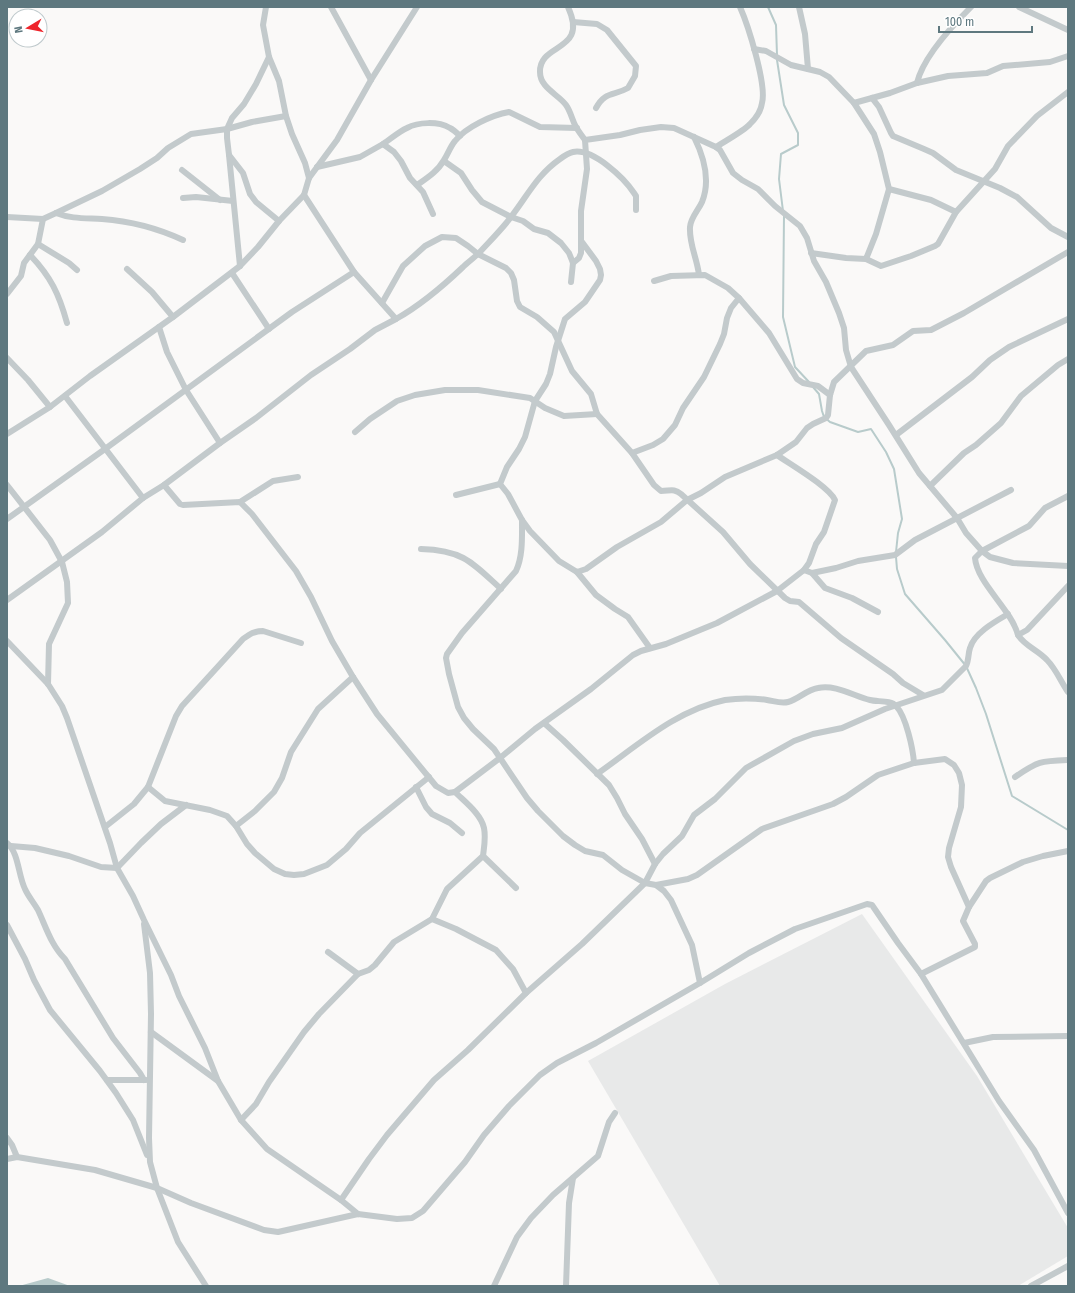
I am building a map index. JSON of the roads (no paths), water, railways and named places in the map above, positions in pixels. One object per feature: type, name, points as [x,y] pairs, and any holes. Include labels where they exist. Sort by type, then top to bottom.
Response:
[{"type":"street","points":[[266,7],[263,25],[269,57],[279,81],[286,116],[305,163],[309,178]]},
{"type":"street","points":[[331,7],[371,80]]},
{"type":"street","points":[[7,434],[50,408],[90,376],[159,328],[240,266],[304,195],[309,178],[336,140],[371,80],[417,7]]},
{"type":"street","points":[[568,7],[573,22],[573,32],[569,40],[544,59],[540,66],[540,74],[547,87],[566,104],[577,128],[585,140],[587,154],[586,178],[581,201],[581,254],[573,263]]},
{"type":"street","points":[[716,147],[749,126],[762,103],[763,88],[754,50],[740,7]]},
{"type":"street","points":[[799,7],[805,34],[808,68]]},
{"type":"street","points":[[917,83],[919,73],[935,48],[959,18],[971,7]]},
{"type":"street","points":[[1020,7],[1068,30]]},
{"type":"street","points":[[573,22],[597,24],[607,30],[636,66],[635,76],[628,88],[608,94],[600,101],[596,108]]},
{"type":"street","points":[[754,50],[766,51],[791,65],[808,68],[829,77],[854,103],[874,134],[889,189],[876,234],[866,259]]},
{"type":"street","points":[[854,103],[917,83],[948,76],[986,73],[1012,65],[1056,61],[1068,56]]},
{"type":"street","points":[[240,266],[232,201],[227,138],[228,129],[232,118],[244,104],[256,84],[269,57]]},
{"type":"street","points":[[811,253],[866,259],[881,266],[935,246],[945,234],[956,212],[995,169],[1008,146],[1037,116],[1068,92]]},
{"type":"street","points":[[872,98],[879,107],[893,136],[933,153],[956,170],[1000,188],[1017,197],[1052,228],[1068,237]]},
{"type":"street","points":[[416,185],[437,170],[444,161],[454,142],[470,128],[479,123],[509,112],[540,127],[577,128]]},
{"type":"street","points":[[7,217],[43,219],[102,191],[140,169],[157,158],[168,148],[191,134],[228,129],[252,122],[286,116]]},
{"type":"street","points":[[317,167],[360,157],[383,144],[407,127],[423,124],[437,124],[452,128],[460,136]]},
{"type":"street","points":[[585,140],[661,127],[674,128],[720,150],[732,173],[758,189],[775,206],[800,226],[807,238],[814,261],[826,282],[839,313],[844,328],[846,350],[851,367],[919,472],[957,518],[961,526],[982,551],[990,556],[1014,563],[1068,566]]},
{"type":"street","points":[[694,137],[699,148],[706,173],[706,189],[702,202],[690,225],[691,244],[699,275]]},
{"type":"street","points":[[383,144],[394,152],[401,161],[410,178],[422,192],[433,214]]},
{"type":"street","points":[[7,600],[62,562],[102,532],[143,498],[256,418],[311,375],[365,337],[412,310],[430,297],[478,254],[511,217],[542,174],[568,154],[581,152],[607,165],[632,189],[636,196],[636,210]]},
{"type":"street","points":[[229,155],[243,173],[250,194],[256,202],[279,222]]},
{"type":"street","points":[[444,161],[461,173],[482,202],[511,217],[523,221],[534,228],[548,233],[566,248],[573,263],[571,282]]},
{"type":"street","points":[[182,170],[221,200]]},
{"type":"street","points":[[889,189],[932,200],[956,212]]},
{"type":"street","points":[[304,195],[354,272],[396,319]]},
{"type":"street","points":[[183,198],[196,197],[232,201]]},
{"type":"street","points":[[56,213],[71,218],[109,220],[152,227],[165,231],[183,240]]},
{"type":"street","points":[[7,294],[21,276],[24,263],[38,244],[43,219]]},
{"type":"street","points":[[382,303],[403,266],[417,252],[442,237],[456,238],[478,254],[506,268],[511,273],[516,288],[517,302],[520,307],[537,317],[554,332],[572,370],[591,394],[597,414],[632,453],[654,486],[661,490],[676,490],[723,532],[750,564],[777,591],[790,601],[799,602],[841,638],[893,674],[903,683],[923,695]]},
{"type":"street","points":[[500,484],[507,467],[525,437],[535,401],[546,384],[550,374],[565,319],[585,302],[601,275],[596,261],[582,242]]},
{"type":"street","points":[[38,244],[57,255],[77,270]]},
{"type":"street","points":[[578,572],[586,569],[617,547],[661,522],[687,500],[729,474],[777,455],[796,442],[807,428],[826,418],[828,415],[830,395],[834,382],[866,351],[893,345],[913,331],[931,330],[964,313],[1068,252]]},
{"type":"street","points":[[30,255],[44,269],[52,282],[63,308],[67,323]]},
{"type":"street","points":[[127,269],[152,292],[173,317]]},
{"type":"street","points":[[7,519],[292,312],[354,272]]},
{"type":"street","points":[[232,273],[269,329]]},
{"type":"street","points":[[654,281],[671,276],[707,275],[728,288],[739,298],[768,333],[797,379],[803,383],[818,386],[830,395]]},
{"type":"street","points":[[632,453],[663,438],[675,425],[683,408],[704,377],[724,334],[727,318],[731,308],[739,298]]},
{"type":"street","points":[[896,436],[1003,351],[1068,319]]},
{"type":"street","points":[[159,328],[167,352],[186,390],[220,443]]},
{"type":"street","points":[[7,358],[28,380],[50,408]]},
{"type":"street","points":[[930,486],[964,453],[976,445],[1001,423],[1021,396],[1058,365],[1068,359]]},
{"type":"street","points":[[355,432],[361,426],[397,401],[415,395],[460,389],[495,392],[530,398],[544,408],[564,416],[597,414]]},
{"type":"street","points":[[66,396],[143,498]]},
{"type":"street","points":[[240,502],[252,514],[296,570],[311,596],[332,641],[353,678],[377,714],[436,786],[448,794],[455,792],[591,689],[633,655],[650,648],[666,644],[716,623],[777,591],[804,570],[809,563],[816,544],[824,532],[836,500],[818,483],[777,455]]},
{"type":"street","points":[[164,484],[180,504],[184,505],[240,502],[273,481],[298,477]]},
{"type":"street","points":[[456,495],[500,484]]},
{"type":"street","points":[[500,484],[512,500],[522,520],[559,561],[578,572],[596,594],[628,618],[650,648]]},
{"type":"street","points":[[7,485],[50,540],[62,562],[67,582],[68,603],[49,644],[48,684]]},
{"type":"street","points":[[812,573],[841,567],[858,561],[895,554],[911,542],[1010,490]]},
{"type":"street","points":[[1068,496],[1045,508],[1029,526],[982,551],[975,558],[978,568],[992,593],[1014,623],[1018,635],[1022,641],[1048,661],[1068,692]]},
{"type":"street","points":[[522,520],[521,549],[516,571],[462,633],[447,654],[446,658],[449,674],[458,707],[464,718],[473,729],[494,749],[527,798],[563,836],[585,851],[603,855],[622,870],[645,882],[656,885],[664,891],[671,900],[692,945],[700,983]]},
{"type":"street","points":[[421,549],[448,551],[460,555],[477,566],[501,589]]},
{"type":"street","points":[[804,570],[812,573],[825,588],[852,598],[878,612]]},
{"type":"street","points":[[1018,635],[1027,630],[1068,586]]},
{"type":"street","points":[[341,1200],[369,1158],[434,1080],[468,1050],[526,993],[582,944],[645,882],[655,864],[663,854],[682,836],[694,815],[715,799],[746,768],[794,741],[813,734],[842,728],[885,709],[945,688],[966,666],[972,642],[993,622],[1008,614]]},
{"type":"street","points":[[105,827],[134,804],[148,787],[176,716],[182,706],[243,639],[251,633],[263,631],[301,643]]},
{"type":"street","points":[[7,641],[48,684],[62,706],[105,827],[117,868],[133,896],[171,975],[179,996],[205,1048],[218,1082],[241,1120],[267,1149],[341,1200],[358,1214]]},
{"type":"street","points":[[236,826],[255,811],[274,792],[282,778],[291,752],[318,709],[353,678]]},
{"type":"street","points":[[598,774],[661,727],[692,711],[725,700],[741,699],[786,702],[806,692],[824,687],[869,700],[888,702],[896,706],[901,714],[909,735],[914,763]]},
{"type":"street","points":[[544,724],[563,740],[609,785],[625,814],[642,838],[655,864]]},
{"type":"street","points":[[656,885],[688,879],[697,875],[762,829],[833,804],[846,798],[875,777],[914,763],[945,759],[954,764],[959,773],[962,785],[961,807],[949,848],[948,857],[969,907]]},
{"type":"street","points":[[1015,777],[1034,764],[1042,761],[1068,760]]},
{"type":"street","points":[[148,787],[165,801],[220,812],[227,816],[236,826],[247,844],[274,869],[285,874],[294,875],[304,874],[327,865],[346,849],[360,833],[429,776]]},
{"type":"street","points":[[416,787],[426,807],[432,814],[450,823],[462,833]]},
{"type":"street","points":[[241,1120],[256,1104],[269,1082],[304,1032],[319,1014],[358,974],[375,966],[394,942],[432,919],[447,889],[483,856],[485,837],[484,827],[480,818],[455,792]]},
{"type":"street","points":[[117,868],[141,842],[161,824],[186,805]]},
{"type":"street","points":[[117,868],[101,867],[69,856],[9,844],[24,888],[37,908],[56,948],[65,959],[113,1038],[147,1080]]},
{"type":"street","points":[[921,974],[975,947],[976,944],[963,921],[969,907],[986,881],[1023,862],[1068,851]]},
{"type":"street","points":[[483,856],[516,888]]},
{"type":"street","points":[[7,1159],[17,1157],[95,1170],[157,1188],[191,1203],[264,1230],[278,1232],[358,1214],[397,1219],[412,1218],[423,1211],[465,1162],[497,1119],[509,1106],[540,1075],[557,1063],[596,1043],[700,983],[748,953],[795,929],[867,904],[872,905],[921,974],[999,1101],[1034,1150],[1068,1213]]},
{"type":"street","points":[[432,919],[456,929],[496,950],[513,969],[526,993]]},
{"type":"street","points":[[144,920],[150,973],[151,1032],[147,1080],[150,1162]]},
{"type":"street","points":[[7,926],[25,958],[34,980],[50,1010],[107,1080],[133,1120],[141,1136],[157,1188],[178,1242],[206,1286]]},
{"type":"street","points":[[328,952],[358,974]]},
{"type":"street","points":[[151,1032],[218,1082]]},
{"type":"street","points":[[964,1043],[993,1038],[1068,1036]]},
{"type":"street","points":[[107,1080],[147,1080]]},
{"type":"street","points":[[494,1286],[517,1237],[531,1218],[553,1195],[598,1156],[607,1127],[615,1113]]},
{"type":"street","points":[[7,1138],[17,1157]]},
{"type":"street","points":[[566,1286],[570,1203],[573,1178]]},
{"type":"street","points":[[1031,1286],[1068,1266]]},
{"type":"waterway","points":[[768,7],[776,25],[777,55]]},
{"type":"waterway","points":[[777,60],[784,105],[798,133],[798,145],[781,154],[779,179],[783,211]]},
{"type":"waterway","points":[[784,215],[783,317],[795,367],[809,382]]},
{"type":"waterway","points":[[813,387],[819,394],[824,417],[830,422],[858,432],[871,429],[886,452],[894,469],[902,519],[898,533],[896,552]]},
{"type":"waterway","points":[[896,557],[897,569],[905,594],[966,666],[986,714],[1012,796],[1068,830]]}]
